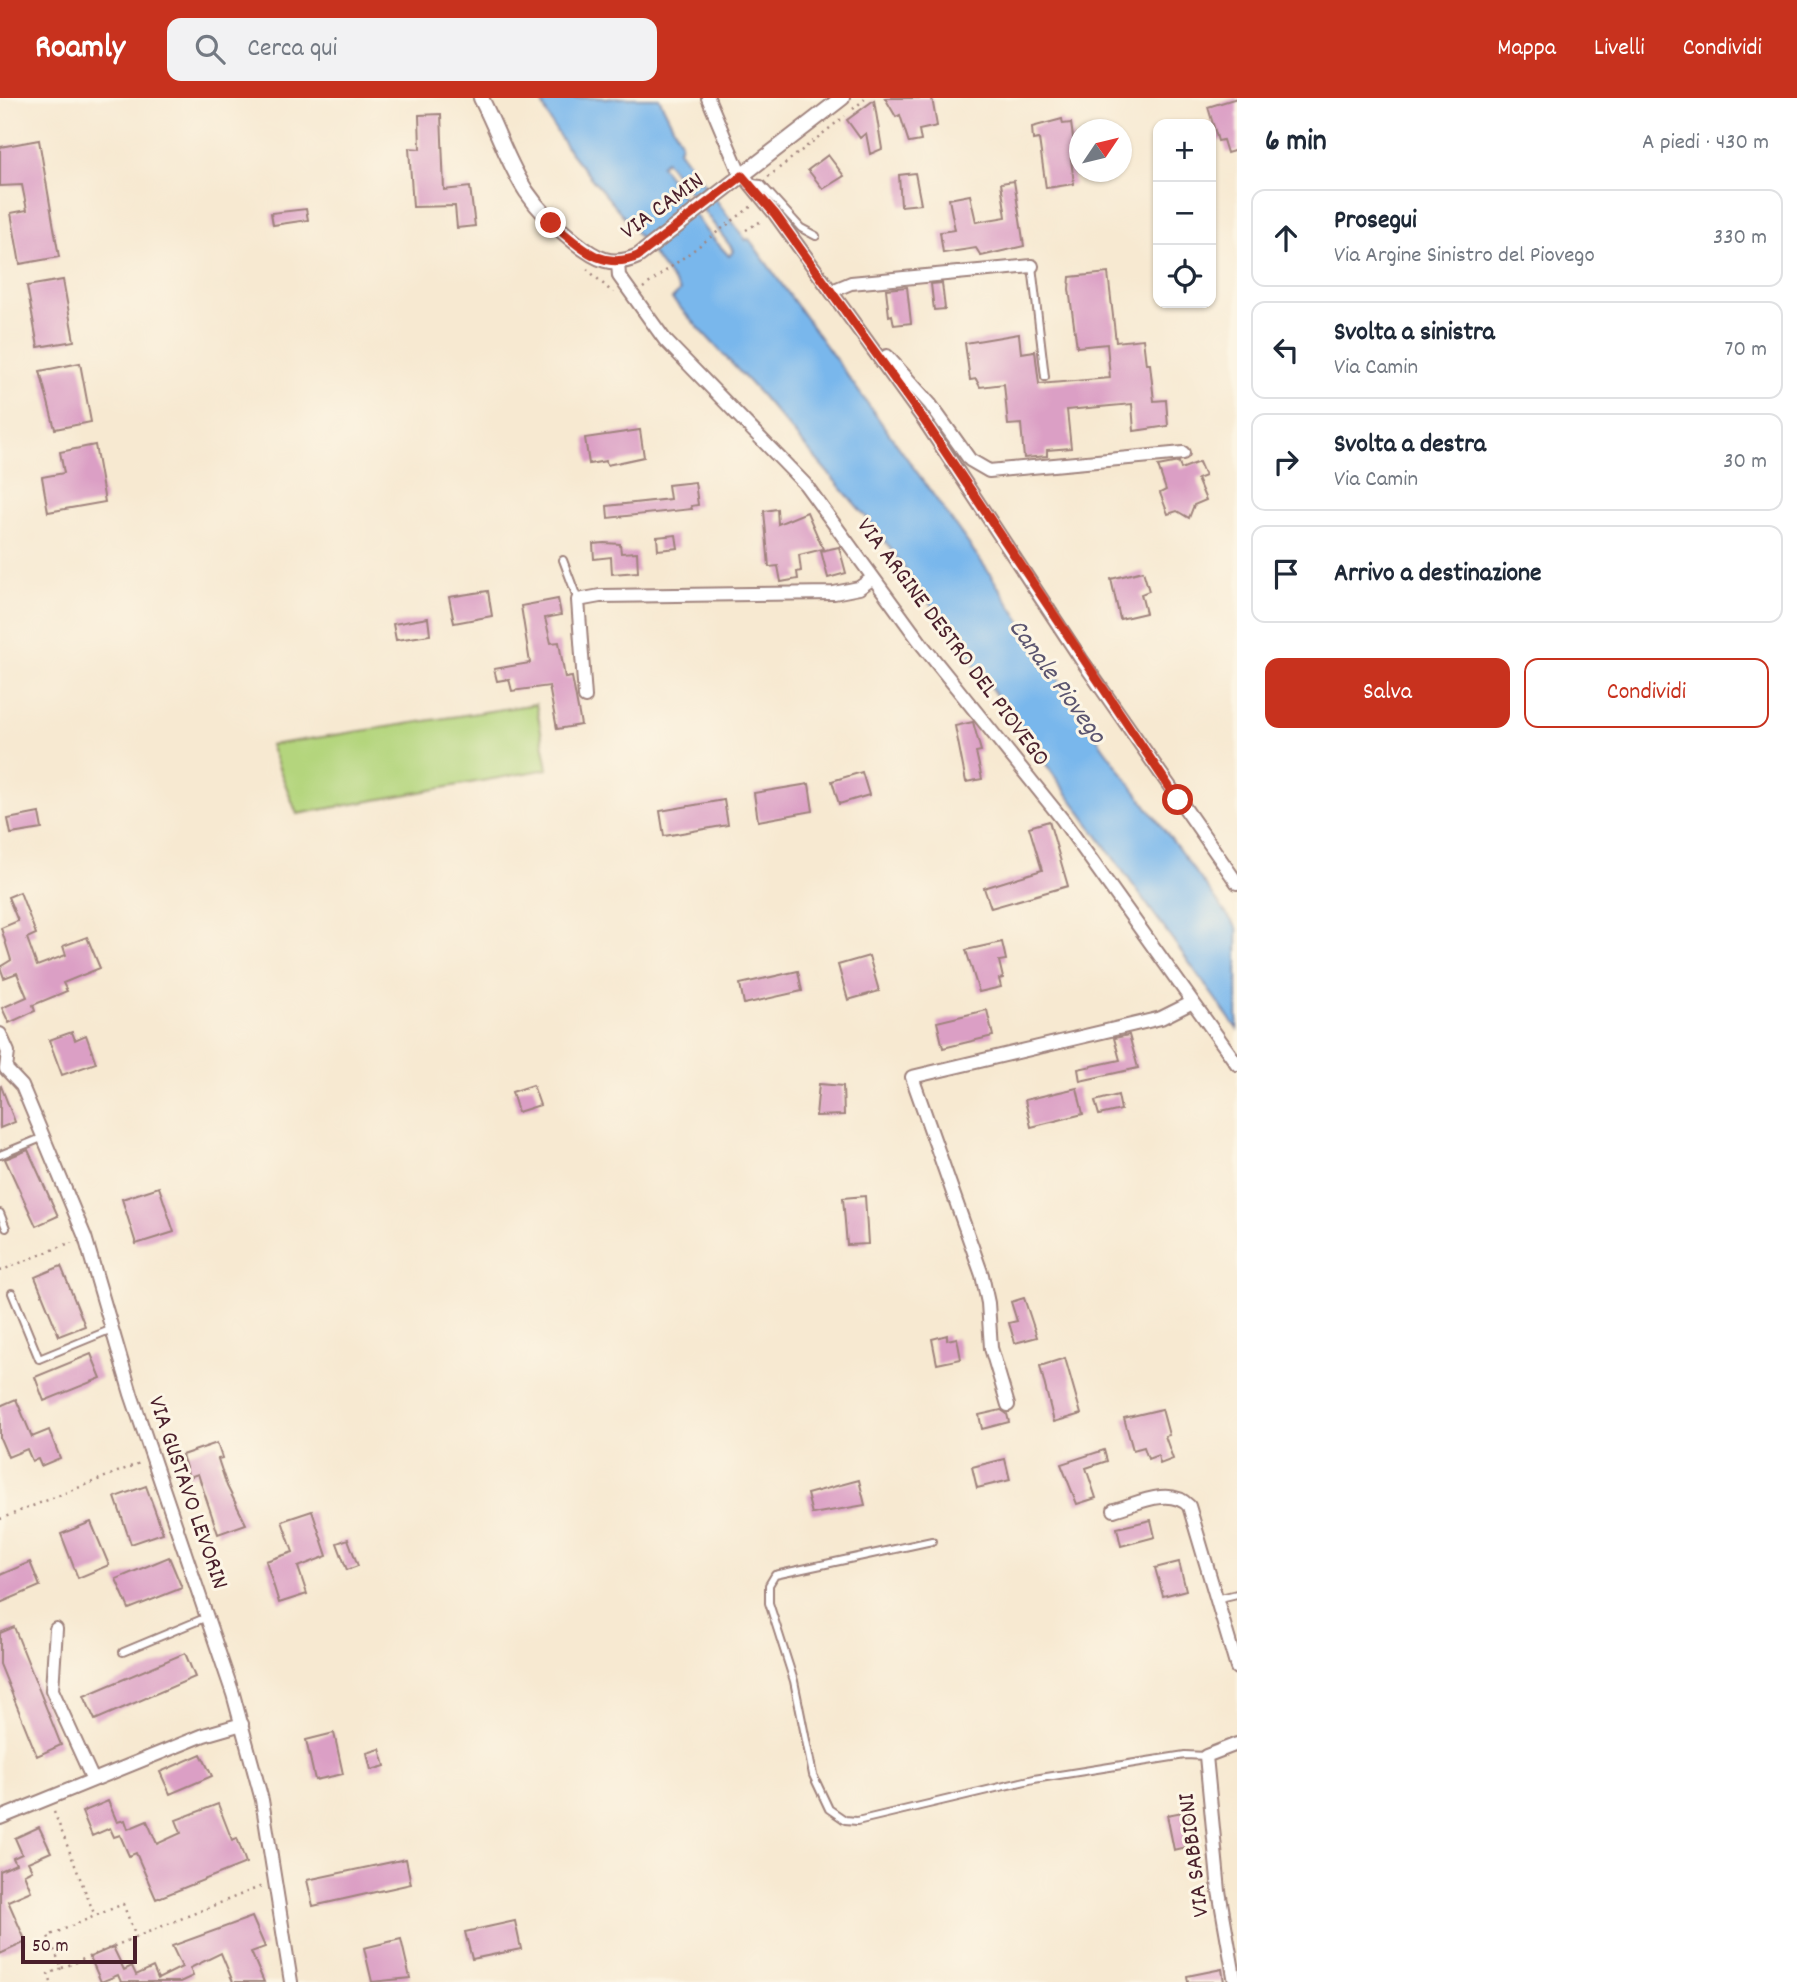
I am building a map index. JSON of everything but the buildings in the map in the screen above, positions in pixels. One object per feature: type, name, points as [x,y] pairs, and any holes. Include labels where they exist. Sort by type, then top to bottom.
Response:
[{"type":"street","name":"VIA CAMIN","points":[[481,98],[511,169],[536,207],[551,223],[593,256],[618,263],[638,256],[722,193],[745,180],[842,98]]},
{"type":"street","points":[[708,98],[745,180],[775,214],[863,334],[983,506],[1088,670],[1237,883]]},
{"type":"street","name":"VIA ARGINE DESTRO DEL PIOVEGO","points":[[618,263],[620,276],[644,314],[697,373],[785,460],[923,646],[1062,820],[1237,1065]]},
{"type":"street","points":[[832,291],[851,283],[1032,266]]},
{"type":"street","points":[[863,334],[930,404],[970,460],[989,471],[1183,453]]},
{"type":"street","points":[[585,697],[578,600],[600,596],[834,593],[859,588],[873,578]]},
{"type":"street","points":[[1007,1405],[991,1348],[988,1303],[982,1275],[912,1077],[1161,1018],[1191,1003]]},
{"type":"street","name":"VIA GUSTAVO LEVORIN","points":[[0,1034],[8,1052],[3,1069],[22,1086],[85,1237],[112,1329],[242,1724],[262,1800],[291,1982]]},
{"type":"street","points":[[1114,1510],[1168,1496],[1184,1500],[1191,1513],[1237,1668]]},
{"type":"street","points":[[56,1629],[52,1690],[93,1780]]},
{"type":"street","points":[[0,1818],[216,1730],[242,1724]]},
{"type":"street","name":"VIA SABBIONI","points":[[1235,1982],[1219,1891],[1206,1756],[1237,1744]]},
{"type":"lane","points":[[745,180],[761,184],[801,229],[816,236]]},
{"type":"lane","points":[[1032,266],[1045,377]]},
{"type":"lane","points":[[563,560],[578,600]]},
{"type":"lane","points":[[0,1155],[44,1136]]},
{"type":"lane","points":[[0,1213],[6,1228]]},
{"type":"lane","points":[[12,1293],[39,1359],[112,1329]]},
{"type":"lane","points":[[932,1541],[775,1574],[769,1585],[769,1603],[794,1681],[813,1775],[820,1796],[837,1816],[857,1821],[1034,1779],[1185,1755],[1206,1756]]},
{"type":"lane","points":[[1216,1599],[1237,1594]]},
{"type":"lane","points":[[123,1652],[207,1617]]},
{"type":"path","points":[[772,174],[866,98]]},
{"type":"path","points":[[643,289],[753,205]]},
{"type":"path","points":[[746,230],[775,214]]},
{"type":"path","points":[[0,1271],[77,1240]]},
{"type":"path","points":[[0,1519],[144,1461],[142,1454]]},
{"type":"path","points":[[54,1812],[95,1916]]},
{"type":"path","points":[[51,1982],[48,1974],[266,1885]]},
{"type":"path","points":[[62,1968],[48,1936],[123,1904],[136,1937]]},
{"type":"green space","points":[[536,704],[548,769],[297,814],[270,745]]},
{"type":"water","name":"Canale Piovego","points":[[540,98],[659,98],[681,142],[679,150],[746,240],[749,239],[988,571],[1103,747],[1237,928],[1237,1029],[874,526],[760,394],[672,299],[680,291],[582,168],[549,118]],"holes":[[[666,161],[734,251],[729,256],[706,231],[661,165]]]},
{"type":"route","points":[[551,223],[593,256],[605,262],[618,263],[638,256],[742,176],[775,214],[924,420],[1081,659],[1178,800]]}]
